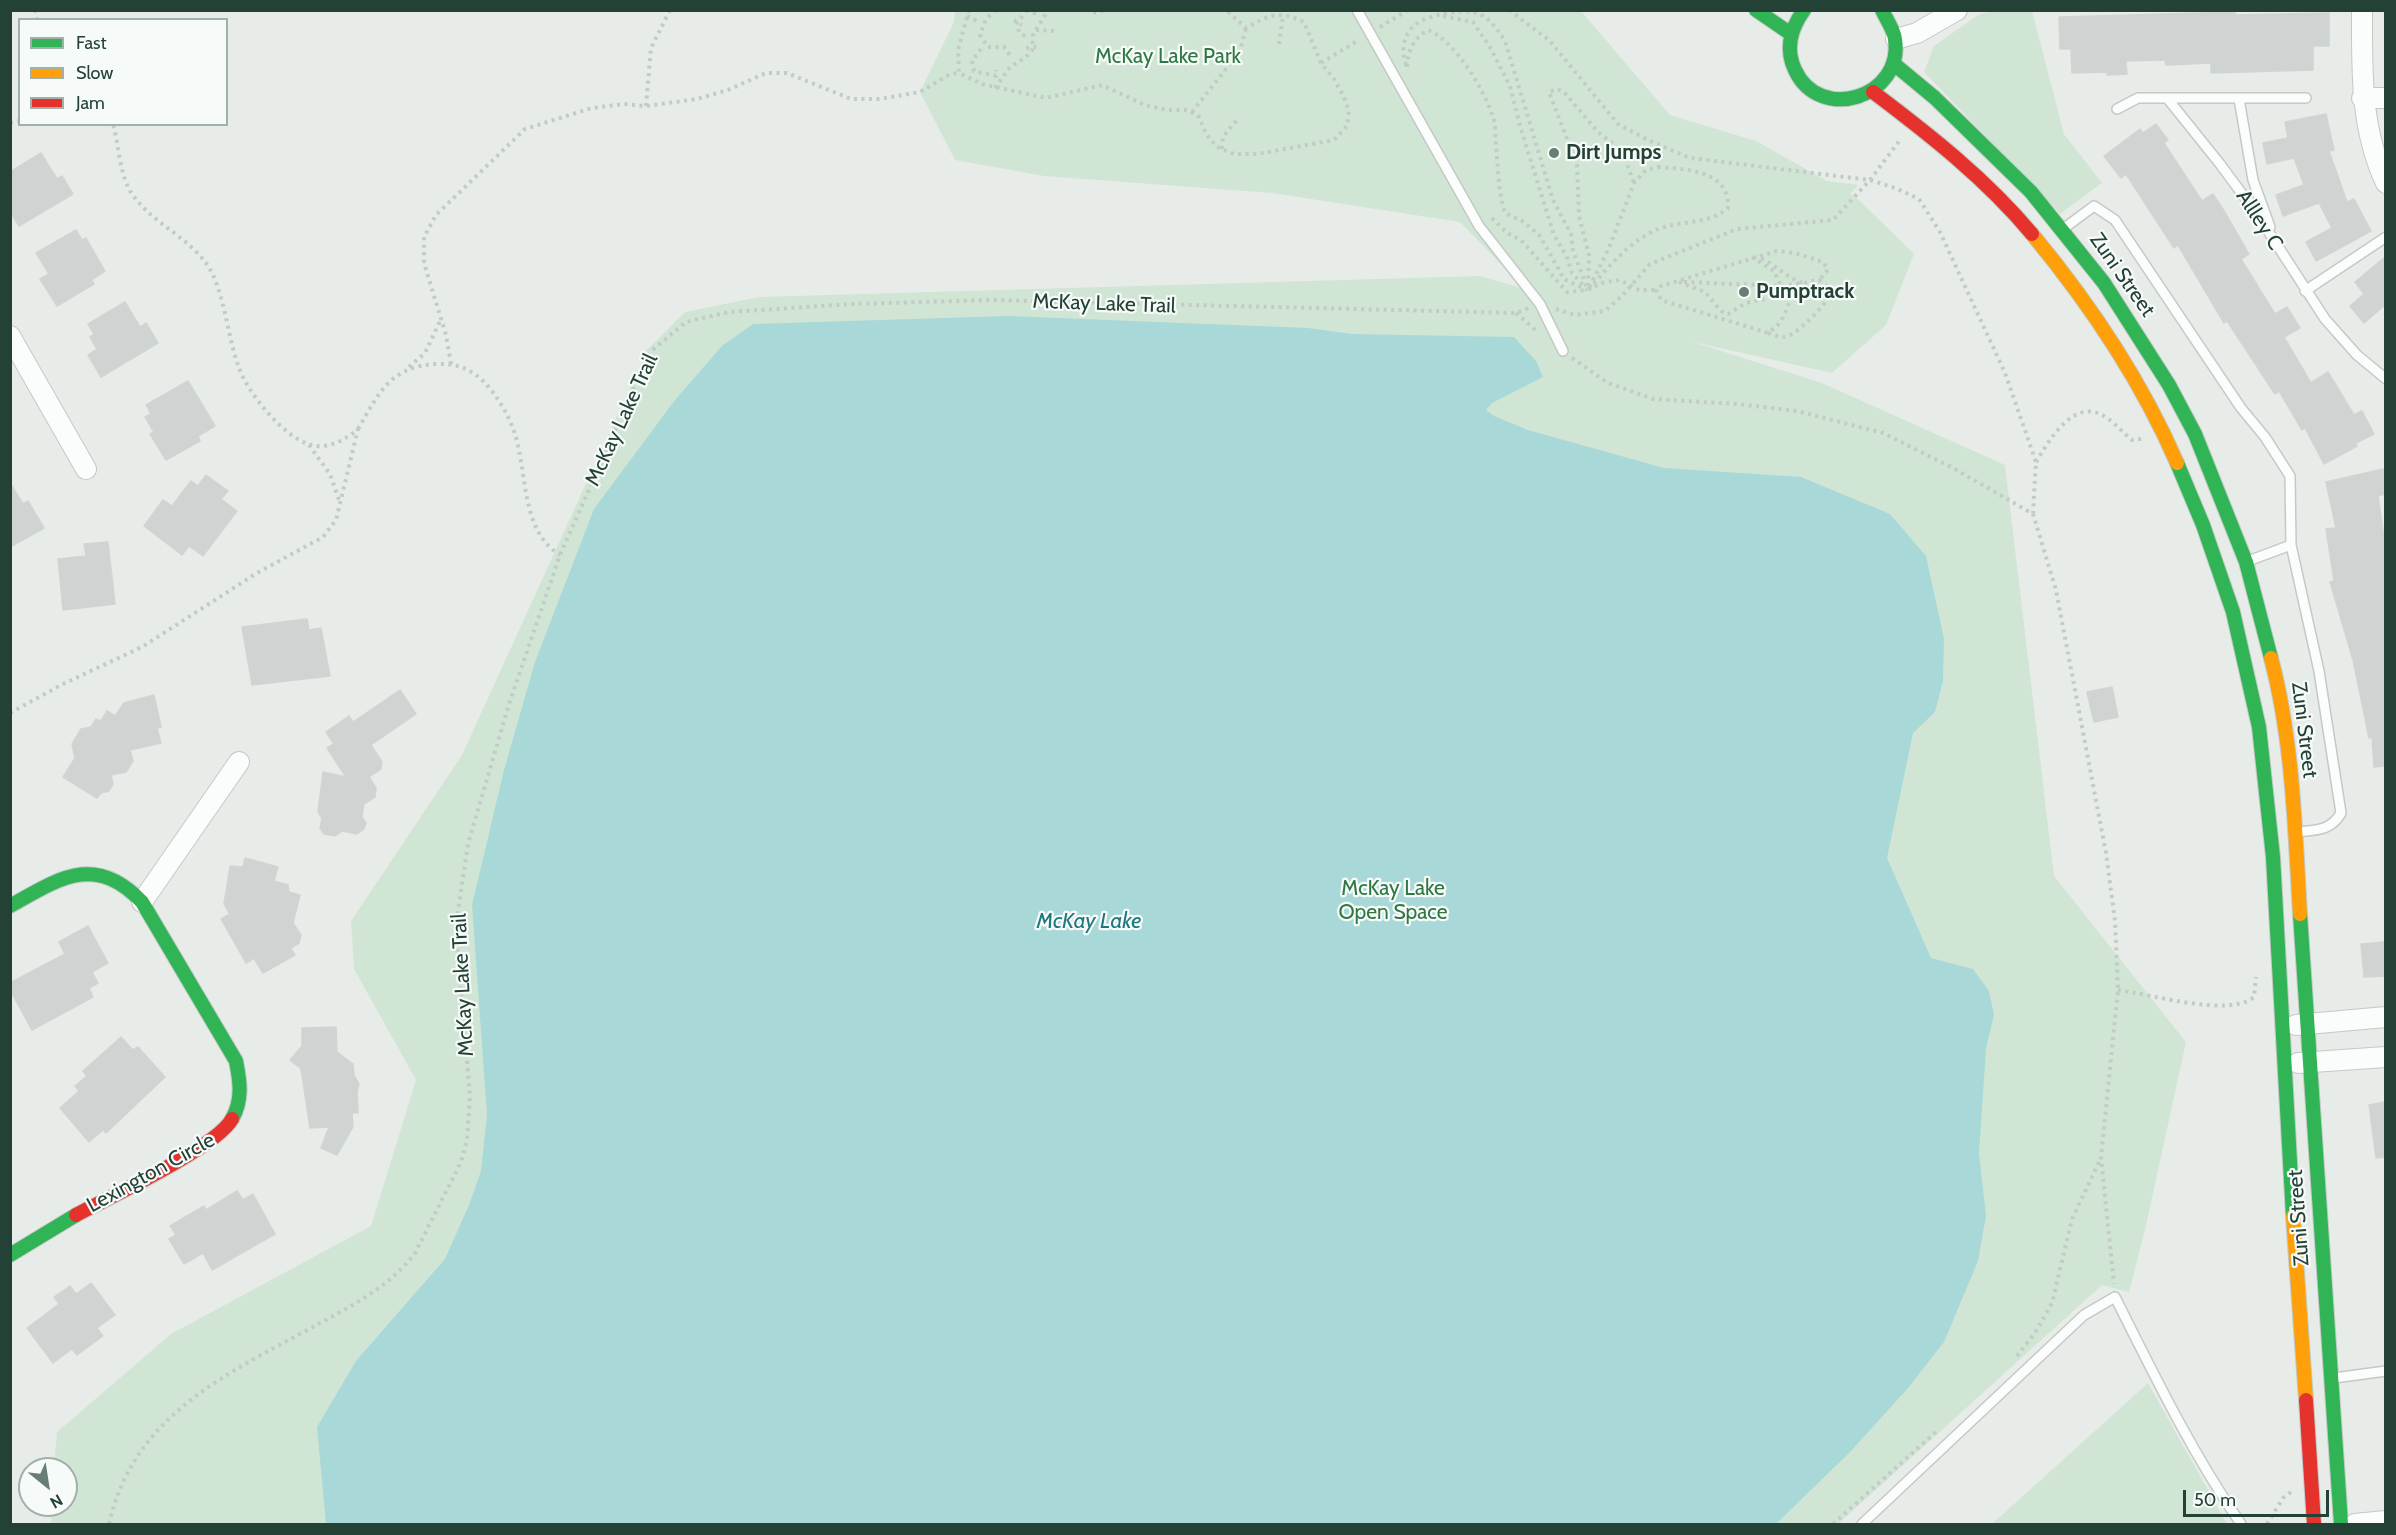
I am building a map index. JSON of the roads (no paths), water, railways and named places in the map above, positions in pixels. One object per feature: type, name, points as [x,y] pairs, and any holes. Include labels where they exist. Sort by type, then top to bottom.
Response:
[{"type":"main road","points":[[1756,10],[1791,34]]},
{"type":"main road","points":[[1804,10],[1791,34],[1789,50],[1792,66],[1800,80],[1812,91],[1826,98],[1842,101],[1858,99],[1873,92],[1886,80],[1894,64],[1896,39],[1891,23],[1882,10]]},
{"type":"main road","name":"Zuni Street","points":[[1894,64],[1935,98],[1988,149],[2063,229],[2104,283],[2169,385],[2195,434],[2246,562],[2280,692],[2295,832],[2341,1524]]},
{"type":"main road","name":"Zuni Street","points":[[1873,92],[1934,134],[2024,224],[2068,277],[2133,379],[2165,437],[2187,486],[2227,599],[2254,699],[2264,763],[2285,1027],[2283,1064],[2314,1524]]},
{"type":"main road","name":"Lexington Circle","points":[[10,906],[62,878],[94,873],[122,882],[142,902],[233,1054],[241,1085],[237,1110],[228,1127],[207,1144],[39,1235],[10,1255]]},
{"type":"street","points":[[1896,39],[1917,33],[1957,10]]},
{"type":"street","points":[[2362,10],[2362,98],[2368,133],[2385,183]]},
{"type":"street","points":[[2362,98],[2385,98]]},
{"type":"street","points":[[10,336],[86,470]]},
{"type":"street","points":[[142,902],[239,762]]},
{"type":"street","points":[[2285,1027],[2385,1017]]},
{"type":"street","points":[[2283,1064],[2385,1057]]},
{"type":"street","points":[[2355,1524],[2385,1521]]},
{"type":"lane","points":[[1357,10],[1479,226],[1540,304],[1563,351]]},
{"type":"lane","points":[[2117,109],[2138,98],[2306,98]]},
{"type":"lane","name":"Allley C","points":[[2167,98],[2227,172],[2305,291],[2357,355],[2385,379]]},
{"type":"lane","points":[[2239,99],[2253,180],[2269,225],[2290,268]]},
{"type":"lane","points":[[2063,229],[2094,206],[2115,219],[2241,408],[2265,437],[2290,476],[2291,545],[2319,670],[2341,813],[2336,823],[2325,829],[2295,832]]},
{"type":"lane","points":[[2305,291],[2385,237]]},
{"type":"lane","points":[[2246,562],[2291,545]]},
{"type":"lane","points":[[1862,1524],[2084,1315],[2115,1297],[2164,1395],[2218,1492],[2241,1524]]},
{"type":"lane","points":[[2332,1379],[2385,1371]]},
{"type":"water","name":"McKay Lake","points":[[1008,316],[1308,328],[1352,334],[1514,337],[1536,361],[1543,377],[1492,403],[1486,410],[1494,416],[1528,430],[1664,468],[1801,477],[1890,514],[1926,556],[1944,639],[1943,681],[1935,712],[1913,733],[1887,858],[1931,958],[1973,969],[1989,991],[1994,1015],[1986,1048],[1979,1153],[1986,1216],[1978,1261],[1944,1342],[1908,1388],[1849,1453],[1776,1524],[326,1524],[317,1427],[356,1361],[445,1259],[481,1171],[487,1115],[472,905],[504,770],[535,662],[594,509],[675,400],[722,346],[753,324]]},
{"type":"place","name":"Dirt Jumps","points":[[1554,153]]},
{"type":"place","name":"Pumptrack","points":[[1744,292]]},
{"type":"park label","name":"McKay Lake Park","points":[[1168,57]]},
{"type":"park label","name":"McKay Lake Open Space","points":[[1393,901]]}]
